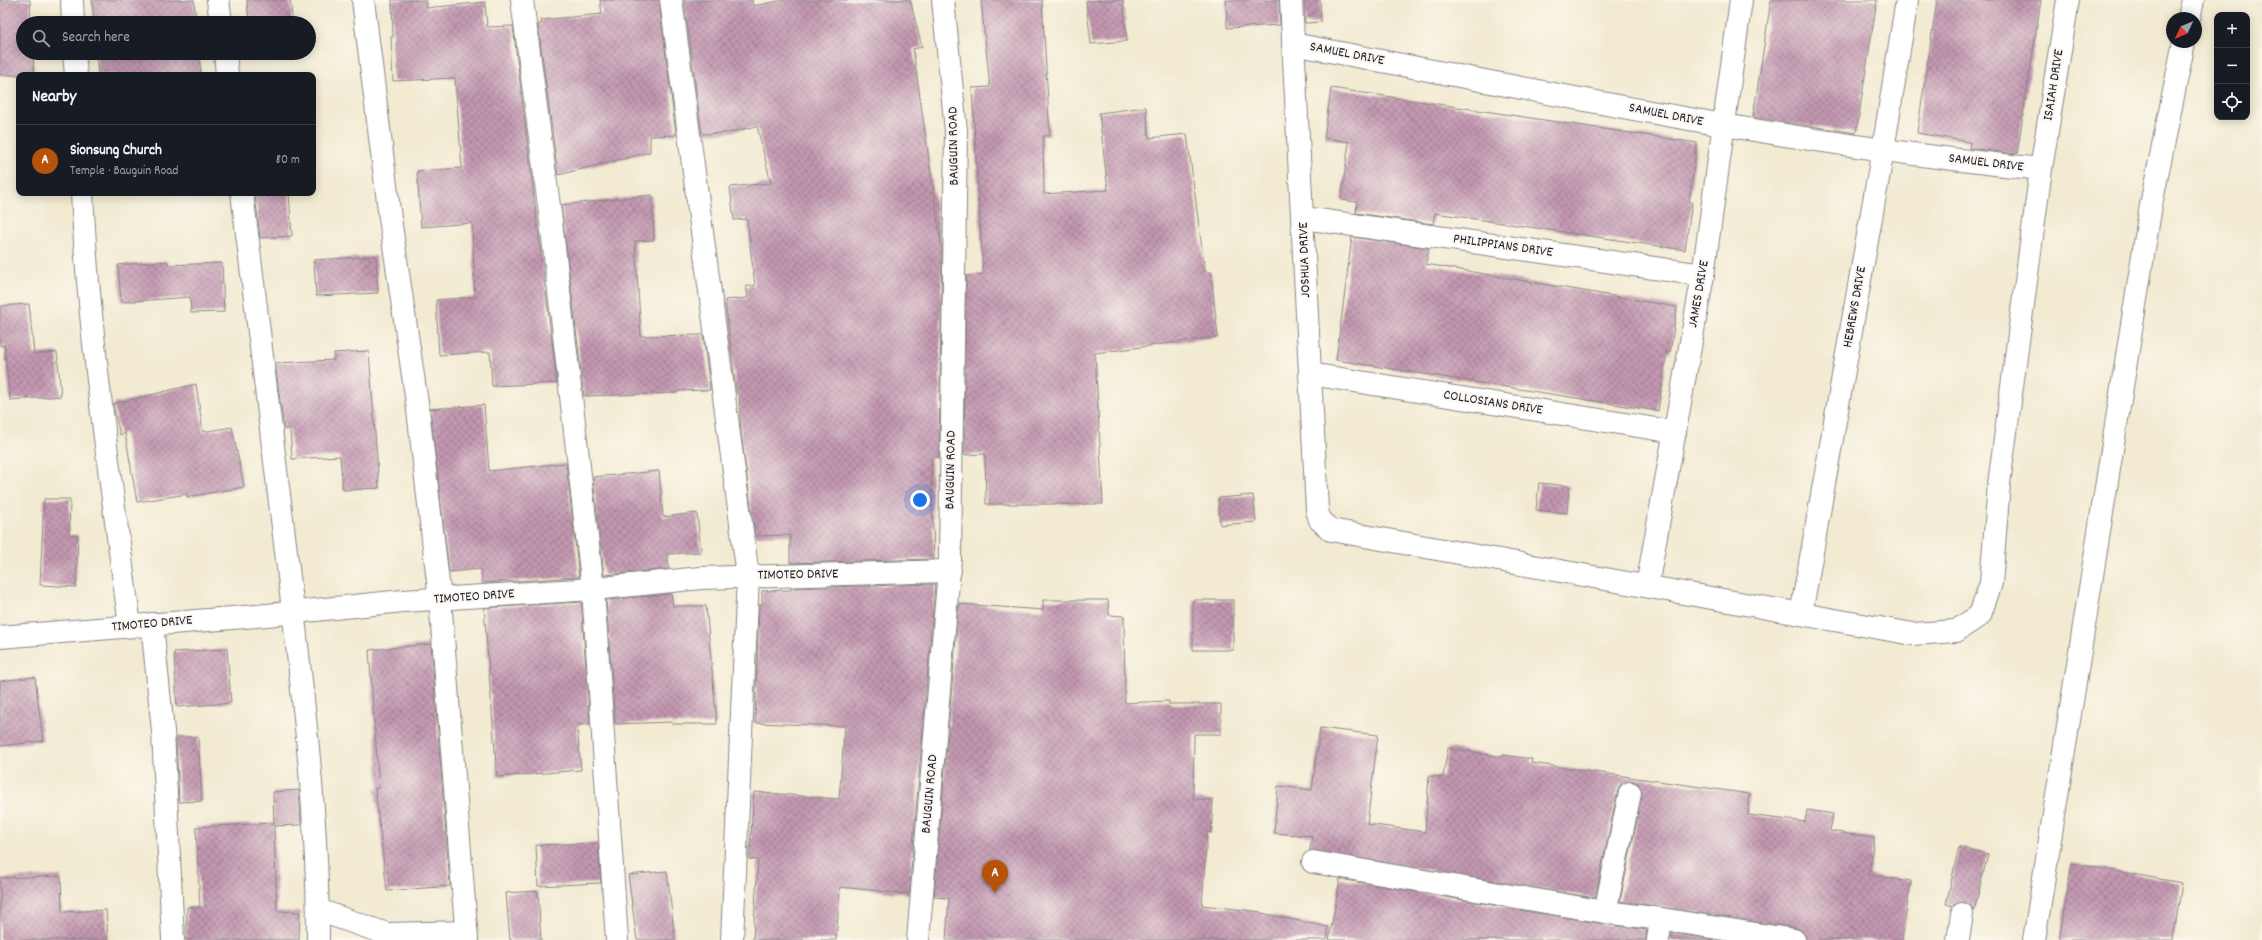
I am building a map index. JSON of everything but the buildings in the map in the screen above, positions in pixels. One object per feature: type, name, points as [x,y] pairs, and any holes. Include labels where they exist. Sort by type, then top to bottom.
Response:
[{"type":"street","points":[[72,0],[73,16]]},
{"type":"street","points":[[218,0],[220,16]]},
{"type":"street","points":[[318,910],[387,934],[467,936],[440,599],[418,410],[390,218],[364,0]]},
{"type":"street","points":[[522,0],[551,220],[593,589],[617,940]]},
{"type":"street","points":[[671,0],[748,576],[732,940]]},
{"type":"street","name":"BAUGUIN ROAD","points":[[918,940],[950,571],[956,131],[943,0]]},
{"type":"street","name":"JOSHUA DRIVE","points":[[1291,0],[1304,218],[1317,510],[1320,520]]},
{"type":"street","name":"JAMES DRIVE","points":[[1647,586],[1703,275],[1741,0]]},
{"type":"street","name":"HEBREWS DRIVE","points":[[1801,614],[1883,150],[1907,0]]},
{"type":"street","name":"ISAIAH DRIVE","points":[[1320,520],[1331,530],[1913,634],[1956,631],[1980,615],[1991,583],[1999,484],[2041,169],[2068,0]]},
{"type":"street","points":[[2190,12],[2193,0]]},
{"type":"street","name":"SAMUEL DRIVE","points":[[1293,44],[1724,126],[1883,150],[2041,169]]},
{"type":"street","points":[[2034,940],[2151,205],[2183,48]]},
{"type":"street","points":[[75,60],[76,72]]},
{"type":"street","points":[[226,60],[227,72]]},
{"type":"street","points":[[82,196],[85,261],[103,424],[130,626]]},
{"type":"street","points":[[242,196],[293,611],[309,758],[318,882],[318,940]]},
{"type":"street","name":"PHILIPPIANS DRIVE","points":[[1304,218],[1703,275]]},
{"type":"street","name":"COLLOSIANS DRIVE","points":[[1310,374],[1675,432]]},
{"type":"street","name":"TIMOTEO DRIVE","points":[[0,637],[440,599],[593,589],[701,578],[950,571]]},
{"type":"street","points":[[152,624],[163,731],[173,940]]},
{"type":"street","points":[[1605,912],[1630,793]]},
{"type":"street","points":[[1313,862],[1605,912],[1661,919],[1794,940]]},
{"type":"street","points":[[1958,940],[1962,914]]},
{"type":"street","points":[[1658,940],[1661,919]]},
{"type":"place","name":"Sionsung Church","points":[[995,893]]}]
